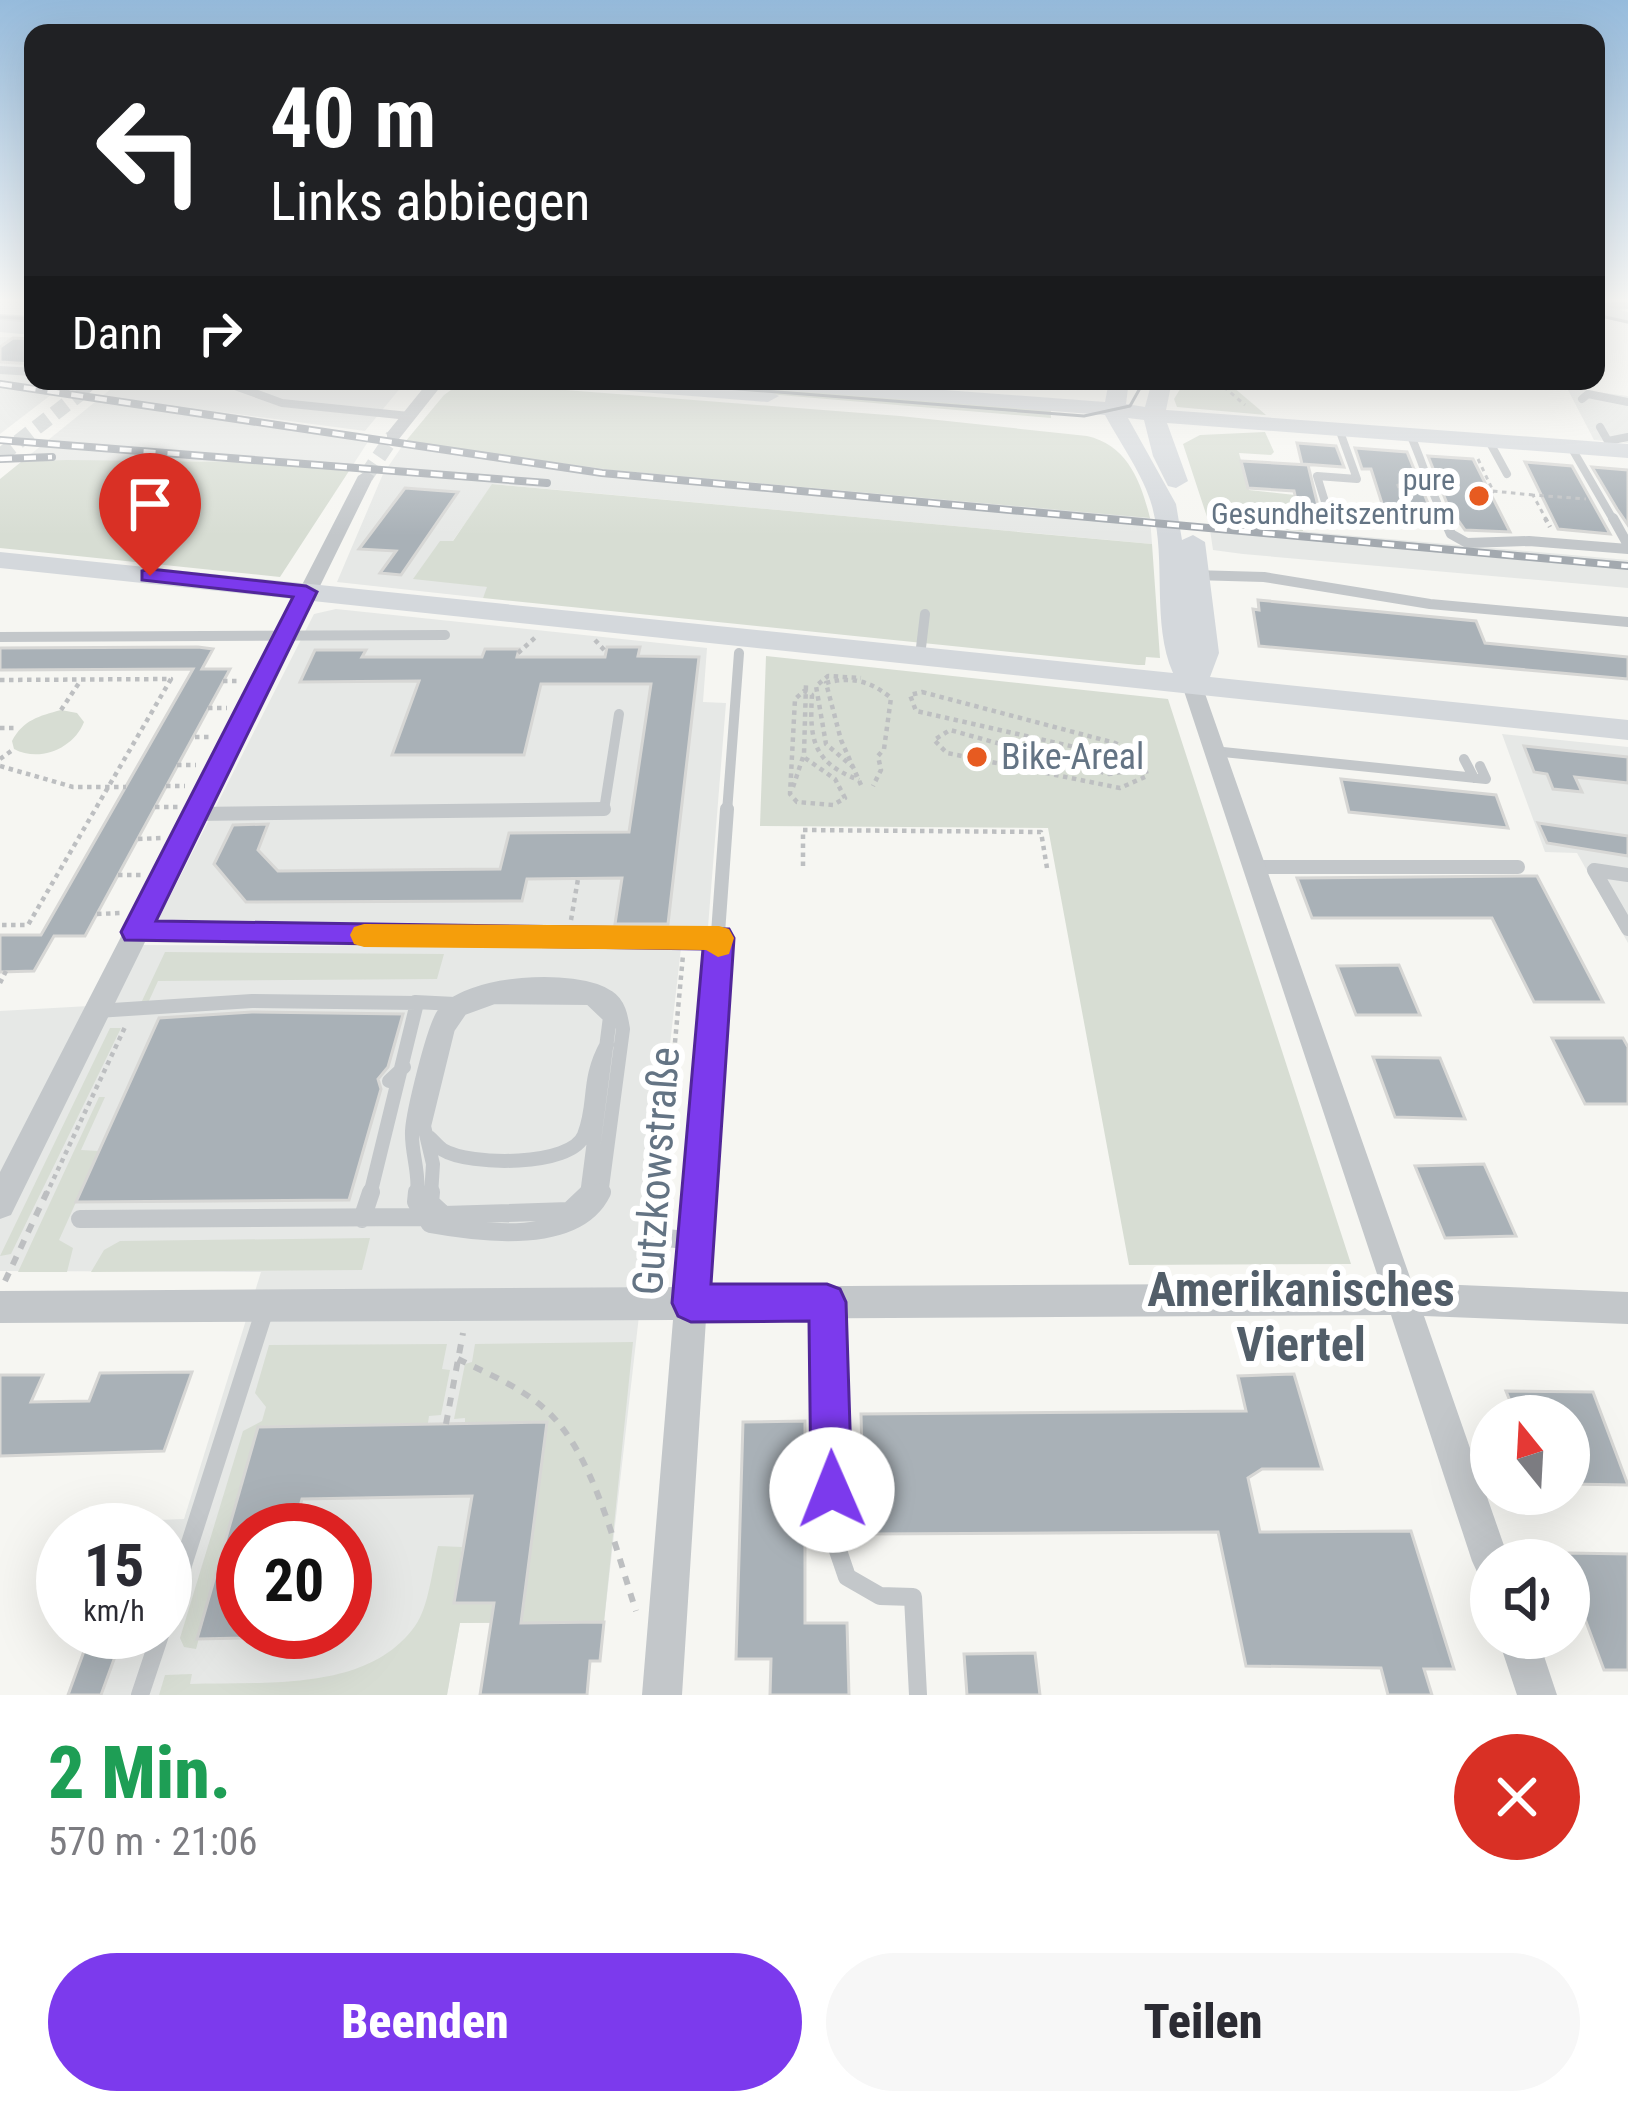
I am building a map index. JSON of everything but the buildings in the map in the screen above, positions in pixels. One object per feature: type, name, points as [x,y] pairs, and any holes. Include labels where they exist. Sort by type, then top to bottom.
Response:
[{"type":"main road","points":[[706,390],[1155,422],[1339,429],[1481,444],[1619,445]]},
{"type":"main road","points":[[831,390],[1118,419]]},
{"type":"main road","points":[[1119,390],[1118,419],[1164,504],[1205,653],[1192,685]]},
{"type":"main road","points":[[1160,390],[1155,422],[1190,513],[1186,578]]},
{"type":"main road","points":[[0,560],[1628,730]]},
{"type":"street","points":[[393,436],[430,390]]},
{"type":"street","points":[[0,1204],[366,476]]},
{"type":"street","points":[[1192,685],[1211,752],[1483,1539]]},
{"type":"street","points":[[136,932],[506,938]]},
{"type":"street","points":[[0,1307],[1400,1299],[1628,1308]]},
{"type":"street","name":"Gutzkowstraße","points":[[662,1695],[691,1303]]},
{"type":"street","points":[[1525,1659],[1537,1695]]},
{"type":"lane","points":[[251,390],[282,403],[409,416]]},
{"type":"lane","points":[[1582,399],[1593,395],[1628,402]]},
{"type":"lane","points":[[1600,427],[1619,445]]},
{"type":"lane","points":[[1331,523],[1317,476],[1357,479],[1339,429]]},
{"type":"lane","points":[[1410,434],[1428,474],[1426,485],[1440,504],[1451,534],[1467,542],[1628,547]]},
{"type":"lane","points":[[1481,444],[1507,474]]},
{"type":"lane","points":[[1571,447],[1628,547]]},
{"type":"lane","points":[[1186,578],[1264,577],[1430,604],[1628,622]]},
{"type":"lane","points":[[920,656],[925,614]]},
{"type":"lane","points":[[0,637],[445,634]]},
{"type":"lane","name":"Gutzkowstraße","points":[[691,1303],[739,653]]},
{"type":"lane","points":[[194,814],[604,810],[619,714]]},
{"type":"lane","points":[[1211,752],[1298,750],[1477,772],[1463,759]]},
{"type":"lane","points":[[1252,867],[1518,867]]},
{"type":"lane","points":[[1628,875],[1594,870],[1628,929]]},
{"type":"lane","points":[[506,938],[719,938]]},
{"type":"lane","points":[[583,987],[605,994],[616,1004],[623,1029],[604,1188],[587,1214],[566,1224],[446,1227],[430,1224],[422,1216],[416,1202],[420,1172],[412,1127],[437,1028],[458,1006],[490,988],[583,987]]},
{"type":"lane","points":[[96,1011],[252,1001],[415,1001],[458,1006],[494,997],[590,998],[607,1010],[611,1034],[591,1187],[583,1202],[568,1211],[438,1213],[429,1198],[433,1164],[424,1131],[448,1028],[458,1006]]},
{"type":"lane","points":[[362,1220],[404,1067],[418,1006],[415,1001]]},
{"type":"lane","points":[[424,1131],[444,1151],[463,1158],[551,1158],[571,1152],[584,1138],[593,1069],[611,1034]]},
{"type":"lane","points":[[389,1082],[404,1067]]},
{"type":"lane","points":[[80,1219],[422,1216]]},
{"type":"lane","points":[[657,1237],[695,1241]]},
{"type":"lane","points":[[827,1302],[832,1535],[847,1576],[880,1596],[913,1597],[918,1695]]},
{"type":"lane","points":[[192,1537],[267,1305]]},
{"type":"lane","points":[[140,1695],[152,1659]]},
{"type":"path","points":[[1228,390],[1257,415]]},
{"type":"path","points":[[1481,444],[1493,492],[1536,495],[1558,543]]},
{"type":"path","points":[[1399,488],[1397,483],[1426,485]]},
{"type":"path","points":[[518,653],[530,646],[540,629]]},
{"type":"path","points":[[595,635],[596,646],[606,652]]},
{"type":"path","points":[[854,768],[842,764],[821,742],[819,679],[839,675],[870,681],[891,698],[884,749],[878,756],[881,770],[873,785]]},
{"type":"path","points":[[805,758],[860,783],[832,714],[826,683],[848,678],[881,688]]},
{"type":"path","points":[[0,680],[171,680],[28,925],[0,925]]},
{"type":"path","points":[[62,710],[82,680]]},
{"type":"path","points":[[790,789],[803,777],[805,688]]},
{"type":"path","points":[[805,688],[812,695],[811,744],[826,770],[844,788],[845,799],[840,802],[797,802],[790,789],[795,699],[805,688]]},
{"type":"path","points":[[922,692],[1114,743],[1140,754],[1147,776],[1120,788],[947,753],[934,740],[950,730],[1109,774],[1122,772],[1126,766],[1119,757],[916,711],[910,695],[922,692]]},
{"type":"path","points":[[0,728],[19,728]]},
{"type":"path","points":[[0,762],[14,749]]},
{"type":"path","points":[[0,762],[74,787],[126,787]]},
{"type":"path","points":[[802,866],[803,830],[851,830],[1041,832],[1046,868]]},
{"type":"path","points":[[567,938],[578,879]]},
{"type":"path","points":[[657,1237],[685,938]]},
{"type":"path","points":[[0,983],[6,971]]},
{"type":"path","points":[[0,1291],[134,1010]]},
{"type":"path","points":[[446,1424],[468,1304]]},
{"type":"path","points":[[458,1359],[533,1400],[560,1424],[600,1508],[639,1619]]},
{"type":"shaded area","points":[[0,377],[24,377],[24,390],[57,390],[0,434]]},
{"type":"shaded area","points":[[110,390],[399,390],[365,431],[215,411],[371,437],[349,471],[201,461],[21,462]]},
{"type":"shaded area","points":[[451,390],[565,390],[1087,436],[1122,456],[1142,491],[1150,518],[612,470],[405,442]]},
{"type":"shaded area","points":[[722,390],[809,390],[1051,409],[1051,418]]},
{"type":"shaded area","points":[[1180,390],[1237,390],[1266,415],[1177,407],[1174,399]]},
{"type":"shaded area","points":[[1568,390],[1628,396],[1628,443],[1594,440]]},
{"type":"shaded area","points":[[1265,432],[1274,452],[1271,455],[1239,453],[1249,490],[1295,495],[1303,531],[1209,523],[1183,444],[1200,435]]},
{"type":"shaded area","points":[[405,442],[778,485],[1150,518],[1152,544],[493,484],[452,542],[414,578],[489,587],[483,598],[337,582],[383,474]]},
{"type":"shaded area","points":[[21,462],[250,462],[349,471],[280,577],[0,548],[0,479]]},
{"type":"shaded area","points":[[492,484],[1152,544],[1160,658],[1146,657],[1145,665],[1138,665],[483,598],[487,587],[413,579],[440,541],[453,541]]},
{"type":"shaded area","points":[[1209,523],[1628,560],[1628,588],[1213,550]]},
{"type":"shaded area","points":[[336,609],[707,648],[703,702],[726,703],[708,927],[155,926],[314,614]]},
{"type":"shaded area","points":[[766,656],[1168,699],[1351,1264],[1129,1265],[1048,828],[760,826]]},
{"type":"shaded area","points":[[61,710],[77,713],[84,722],[64,746],[34,754],[14,749],[12,741],[27,724]]},
{"type":"shaded area","points":[[1502,734],[1628,747],[1628,943],[1577,853],[1545,852]]},
{"type":"shaded area","points":[[143,945],[681,948],[604,1622],[460,1623],[447,1695],[67,1695],[80,1659],[192,1659],[189,1503],[261,1272],[0,1271],[0,1011],[107,1005]]},
{"type":"shaded area","points":[[165,952],[444,954],[437,979],[158,981],[148,1003],[141,1003]]},
{"type":"shaded area","points":[[110,1028],[121,1028],[11,1254],[0,1256]]},
{"type":"shaded area","points":[[99,1097],[105,1097],[81,1150],[99,1151],[59,1240],[73,1248],[67,1272],[18,1272]]},
{"type":"shaded area","points":[[370,1238],[362,1270],[91,1272],[104,1250],[120,1241]]},
{"type":"shaded area","points":[[633,1342],[604,1622],[460,1623],[447,1695],[159,1695],[165,1675],[192,1674],[190,1684],[281,1682],[342,1673],[370,1663],[395,1648],[420,1618],[438,1546],[462,1547],[454,1604],[523,1603],[548,1422],[465,1423],[465,1418],[454,1419],[465,1364],[472,1362],[475,1344]]},
{"type":"shaded area","points":[[447,1344],[442,1369],[450,1370],[441,1415],[429,1416],[428,1423],[258,1426],[237,1503],[221,1503],[243,1431],[262,1421],[266,1407],[255,1393],[269,1345]]},
{"type":"shaded area","points":[[216,1520],[216,1577],[196,1649],[192,1648],[192,1599]]},
{"type":"tunnel","points":[[0,456],[82,392]]},
{"type":"tunnel","points":[[366,476],[393,436]]},
{"type":"tram line","points":[[752,390],[1084,416],[1130,406],[1139,390]]},
{"type":"railway","points":[[0,384],[24,388]]},
{"type":"railway","points":[[41,390],[602,473],[1628,566]]},
{"type":"railway","points":[[0,440],[547,483]]},
{"type":"railway","points":[[0,459],[52,457]]},
{"type":"slow traffic","points":[[364,935],[719,938],[718,945]]},
{"type":"place","name":"pure Gesundheitszentrum","points":[[1479,496]]},
{"type":"place","name":"Bike-Areal","points":[[977,757]]},
{"type":"district","name":"Amerikanisches Viertel","points":[[1301,1316]]},
{"type":"route","points":[[150,576],[306,592],[136,932],[719,938],[691,1303],[827,1302],[832,1490]]}]
